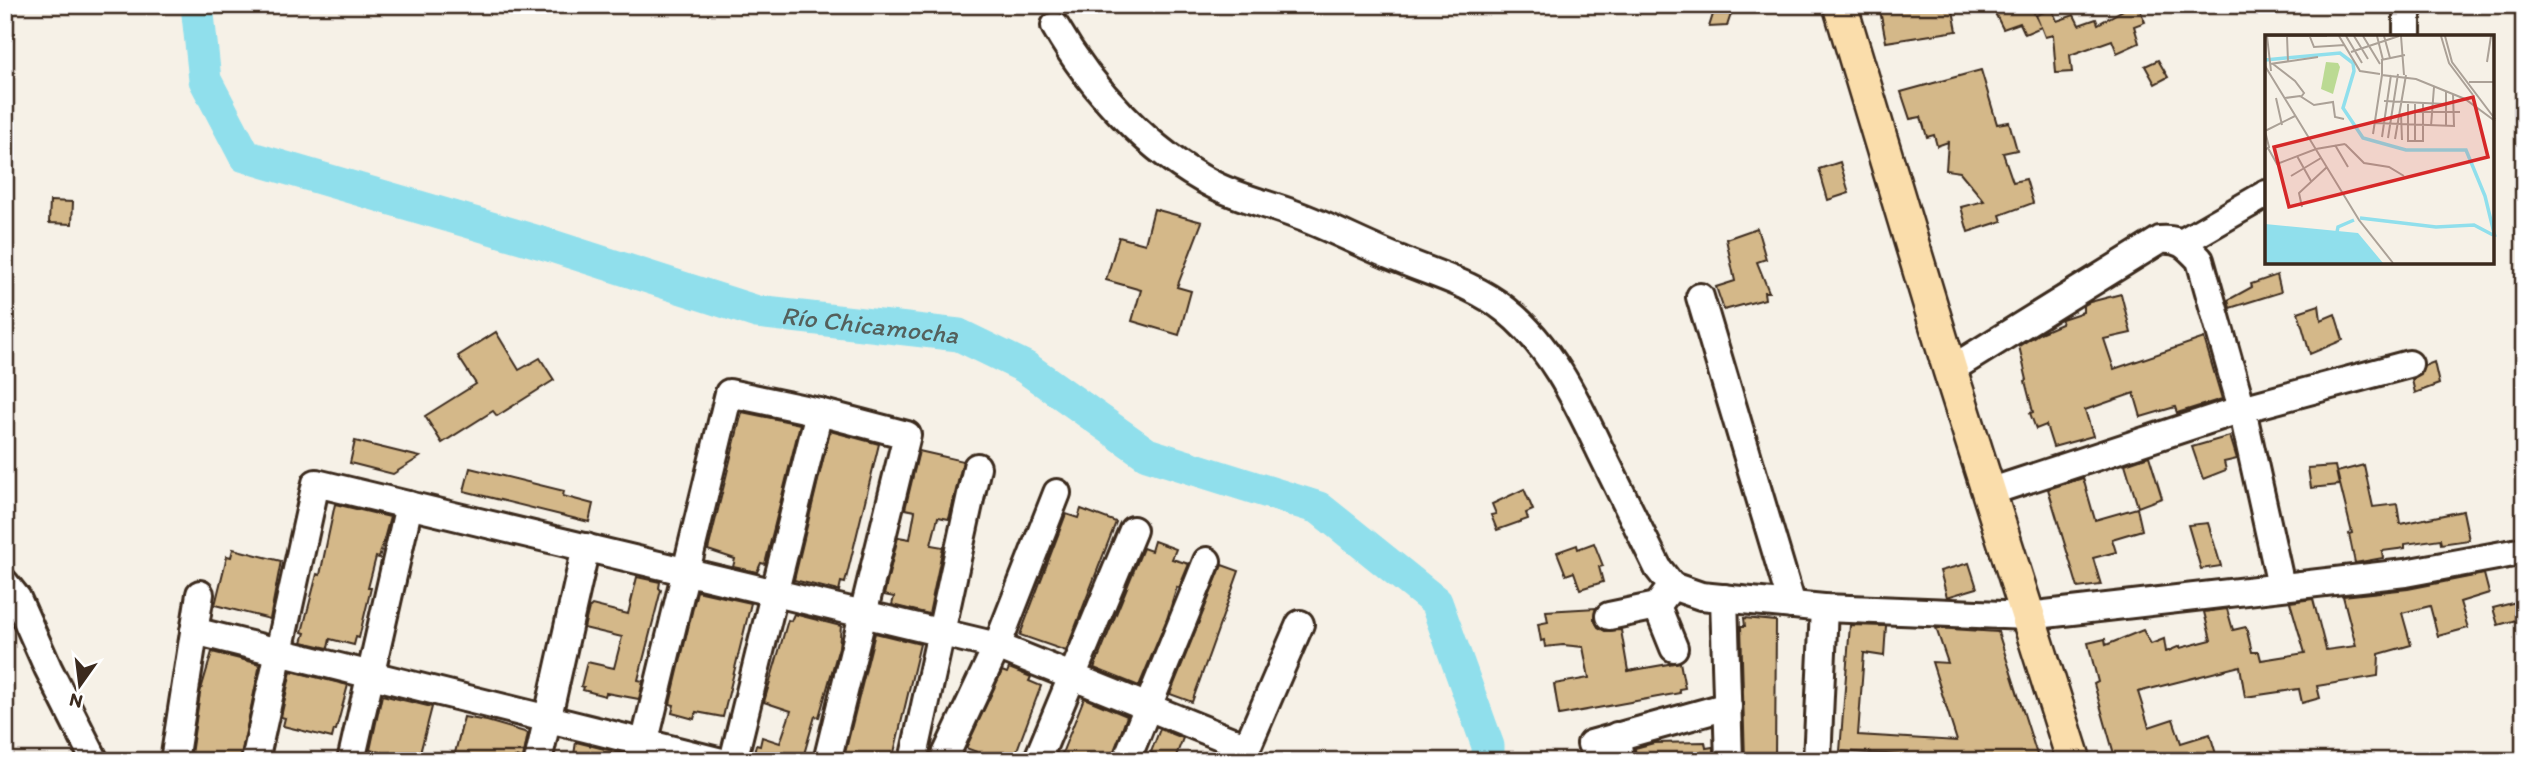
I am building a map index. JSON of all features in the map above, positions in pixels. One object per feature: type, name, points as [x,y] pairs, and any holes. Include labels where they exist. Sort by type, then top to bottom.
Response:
[{"type":"main road","points":[[1840,5],[1950,370],[2074,761]]},
{"type":"street","points":[[2407,5],[2407,35]]},
{"type":"street","points":[[1055,26],[1073,57],[1116,106],[1143,134],[1195,173],[1238,195],[1293,214],[1466,285],[1505,309],[1525,327],[1542,346],[1574,396],[1658,568],[1674,648]]},
{"type":"street","points":[[2183,243],[2265,195]]},
{"type":"street","points":[[1950,370],[2160,240],[2172,239],[2183,243],[2200,260],[2242,409],[2280,586]]},
{"type":"street","points":[[1699,297],[1792,605]]},
{"type":"street","points":[[1989,492],[2242,409],[2409,364]]},
{"type":"street","points":[[642,752],[729,393],[819,412],[907,435],[827,761]]},
{"type":"street","points":[[733,761],[819,412]]},
{"type":"street","points":[[913,761],[977,467]]},
{"type":"street","points":[[255,761],[316,483],[997,646],[1148,707],[1244,754],[1300,624]]},
{"type":"street","points":[[943,761],[997,646],[1057,493]]},
{"type":"street","points":[[351,761],[409,505]]},
{"type":"street","points":[[1037,761],[1133,530]]},
{"type":"street","points":[[538,761],[586,547]]},
{"type":"street","points":[[1609,616],[1664,596],[1701,596],[1824,608],[2028,616],[2405,573],[2524,551]]},
{"type":"street","points":[[1126,761],[1207,561]]},
{"type":"street","points":[[5,583],[17,598],[48,668],[95,761]]},
{"type":"street","points":[[174,761],[200,594]]},
{"type":"street","points":[[1724,598],[1729,761]]},
{"type":"street","points":[[1817,761],[1824,608]]},
{"type":"street","points":[[194,631],[547,719],[642,752],[718,761]]},
{"type":"street","points":[[1591,744],[1619,748],[1728,706]]},
{"type":"building","points":[[1716,5],[1734,5],[1727,26],[1709,27]]},
{"type":"building","points":[[1879,5],[1952,5],[1957,31],[1886,42]]},
{"type":"building","points":[[1991,5],[2011,5],[2014,11],[2030,5],[2040,25],[2036,15],[2052,9],[2057,21],[2074,15],[2079,25],[2096,19],[2098,24],[2132,5],[2138,5],[2145,22],[2134,26],[2139,43],[2117,53],[2112,40],[2070,55],[2072,72],[2056,73],[2053,35],[2045,37],[2041,27],[2025,34],[2020,23],[2003,29]]},
{"type":"building","points":[[2158,60],[2168,77],[2155,84],[2145,66]]},
{"type":"building","points":[[1981,70],[1997,124],[2009,122],[2017,150],[2003,153],[2013,182],[2026,179],[2033,203],[2000,215],[2002,221],[1968,232],[1961,207],[1984,201],[1960,172],[1946,170],[1948,142],[1937,146],[1934,135],[1927,137],[1921,117],[1910,119],[1901,92]]},
{"type":"building","points":[[1840,162],[1849,193],[1828,200],[1819,169]]},
{"type":"building","points":[[50,201],[73,202],[72,224],[49,223]]},
{"type":"building","points":[[1154,209],[1202,222],[1177,287],[1191,291],[1179,335],[1132,321],[1141,290],[1106,280],[1119,237],[1145,244]]},
{"type":"building","points":[[1757,228],[1766,259],[1757,262],[1769,292],[1764,292],[1765,299],[1724,310],[1716,287],[1735,281],[1726,239]]},
{"type":"building","points":[[2277,275],[2281,292],[2230,308],[2228,300],[2252,287],[2251,284]]},
{"type":"building","points":[[2121,294],[2131,333],[2104,339],[2114,369],[2204,338],[2222,399],[2177,413],[2175,407],[2141,417],[2134,393],[2085,410],[2093,436],[2053,447],[2046,425],[2036,429],[2030,413],[2033,412],[2019,346],[2061,324],[2062,319],[2083,312],[2083,306],[2090,302]]},
{"type":"building","points":[[2319,305],[2321,320],[2335,314],[2343,340],[2310,354],[2298,312]]},
{"type":"building","points":[[496,332],[519,370],[540,358],[554,380],[497,416],[493,411],[442,443],[425,416],[476,384],[458,356]]},
{"type":"building","points":[[2434,362],[2439,384],[2415,393],[2412,380],[2421,375],[2424,366]]},
{"type":"building","points":[[742,412],[800,424],[765,564],[761,563],[757,572],[733,567],[735,559],[708,550]]},
{"type":"building","points":[[830,431],[879,444],[845,583],[841,582],[839,591],[794,580]]},
{"type":"building","points":[[2230,436],[2237,459],[2224,462],[2226,470],[2203,479],[2192,447]]},
{"type":"building","points":[[355,441],[420,457],[393,474],[350,463]]},
{"type":"building","points":[[919,451],[963,461],[949,519],[938,517],[931,545],[943,547],[929,614],[892,605],[894,597],[884,595],[898,537],[910,539],[915,511],[905,509]]},
{"type":"building","points":[[2149,456],[2162,498],[2138,507],[2125,464]]},
{"type":"building","points":[[2364,465],[2373,507],[2397,504],[2400,524],[2463,511],[2469,540],[2441,544],[2440,539],[2405,544],[2405,548],[2382,551],[2383,558],[2355,563],[2349,534],[2352,533],[2337,472]]},
{"type":"building","points":[[2335,466],[2339,485],[2311,488],[2308,468]]},
{"type":"building","points":[[470,468],[564,491],[563,496],[593,504],[589,522],[464,491]]},
{"type":"building","points":[[2083,478],[2095,520],[2137,508],[2142,530],[2112,539],[2116,552],[2093,558],[2101,585],[2078,588],[2048,489]]},
{"type":"building","points":[[1524,489],[1533,510],[1526,513],[1528,519],[1497,530],[1491,515],[1496,514],[1492,504]]},
{"type":"building","points":[[335,504],[390,517],[368,588],[371,588],[359,638],[356,637],[354,645],[330,639],[328,648],[302,642],[305,633],[302,632],[317,574],[320,575]]},
{"type":"building","points":[[1081,509],[1116,522],[1066,651],[1020,635],[1066,514],[1078,518]]},
{"type":"building","points":[[2208,523],[2221,566],[2201,569],[2188,525]]},
{"type":"building","points":[[1154,541],[1176,549],[1172,559],[1189,564],[1179,588],[1177,587],[1167,619],[1139,686],[1094,668],[1143,548],[1151,551]]},
{"type":"building","points":[[1594,543],[1603,566],[1599,567],[1603,582],[1580,589],[1574,572],[1566,575],[1557,552]]},
{"type":"building","points":[[233,549],[281,561],[270,619],[215,605],[227,556],[231,557]]},
{"type":"building","points":[[1969,563],[1977,588],[1947,597],[1940,571]]},
{"type":"building","points":[[1222,565],[1239,571],[1192,702],[1170,694]]},
{"type":"building","points":[[2484,574],[2489,593],[2460,602],[2468,628],[2438,636],[2430,606],[2402,613],[2411,645],[2379,654],[2378,676],[2317,686],[2320,698],[2302,703],[2299,689],[2245,697],[2240,666],[2138,692],[2149,727],[2173,719],[2181,743],[2210,734],[2218,761],[2116,761],[2094,684],[2098,682],[2088,643],[2105,639],[2106,645],[2143,630],[2151,644],[2164,639],[2166,652],[2180,646],[2211,640],[2204,612],[2227,609],[2233,630],[2246,627],[2252,652],[2259,652],[2261,660],[2305,653],[2290,602],[2313,599],[2326,650],[2356,646],[2343,596],[2408,589]]},
{"type":"building","points":[[637,577],[660,582],[661,590],[638,680],[643,681],[639,699],[606,693],[605,696],[583,690],[584,687],[581,686],[587,662],[614,668],[622,637],[584,628],[589,608],[592,605],[628,614]]},
{"type":"building","points":[[697,591],[751,603],[723,717],[696,712],[694,719],[672,713],[674,705],[670,704]]},
{"type":"building","points":[[2524,600],[2524,618],[2498,625],[2493,608]]},
{"type":"building","points":[[1596,608],[1594,619],[1598,627],[1605,631],[1621,630],[1628,671],[1680,662],[1685,688],[1679,689],[1680,693],[1559,715],[1554,684],[1589,678],[1583,647],[1545,647],[1538,624],[1548,622],[1546,611]]},
{"type":"building","points":[[794,614],[841,626],[839,647],[819,717],[815,716],[802,761],[752,761],[756,745],[760,746],[762,737],[780,743],[791,711],[764,702],[788,620],[791,621]]},
{"type":"building","points":[[1744,618],[1776,621],[1775,761],[1745,761],[1741,626],[1745,626]]},
{"type":"building","points":[[1850,625],[1886,626],[1884,656],[1864,653],[1858,735],[1957,741],[1932,662],[1948,663],[1936,628],[1998,632],[2039,761],[1964,761],[1840,751]]},
{"type":"building","points":[[875,633],[920,644],[892,761],[843,761]]},
{"type":"building","points":[[212,652],[260,664],[240,761],[190,761],[200,693]]},
{"type":"building","points":[[1009,668],[1031,677],[1029,681],[1041,686],[1013,761],[974,761],[977,752],[966,748],[1002,671],[1007,673]]},
{"type":"building","points":[[291,671],[348,685],[332,738],[283,726],[285,718],[281,717]]},
{"type":"building","points":[[382,695],[432,707],[418,761],[370,750]]},
{"type":"building","points":[[1084,698],[1127,716],[1111,761],[1059,761]]},
{"type":"building","points":[[464,717],[528,733],[523,759],[515,757],[514,761],[453,761]]},
{"type":"building","points":[[1160,729],[1183,738],[1174,761],[1166,761],[1151,752]]},
{"type":"building","points":[[576,742],[625,754],[625,761],[573,761]]},
{"type":"building","points":[[1705,742],[1706,748],[1713,747],[1713,761],[1636,761],[1635,748],[1654,743]]},
{"type":"waterway","name":"Río Chicamocha","points":[[197,5],[205,80],[245,156],[552,246],[757,312],[959,335],[1025,367],[1147,454],[1319,508],[1436,602],[1488,746],[1488,761]]}]
